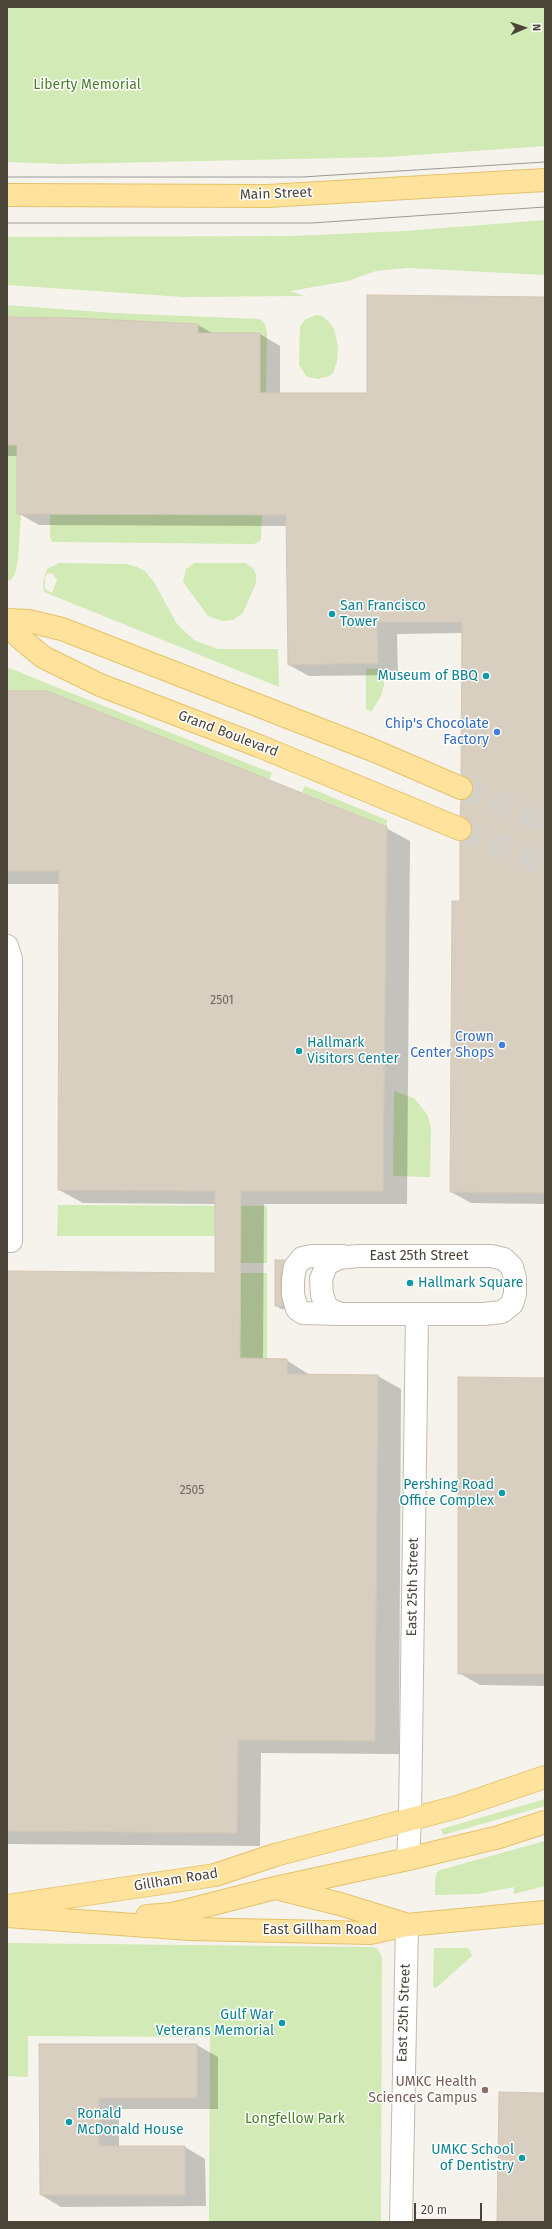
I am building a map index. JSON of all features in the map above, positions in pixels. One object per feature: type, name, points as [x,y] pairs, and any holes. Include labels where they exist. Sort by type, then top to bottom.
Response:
[{"type":"main road","name":"Main Street","points":[[7,195],[267,196],[545,180]]},
{"type":"main road","name":"Grand Boulevard","points":[[7,621],[29,621],[62,628],[375,751],[461,788]]},
{"type":"main road","name":"Grand Boulevard","points":[[7,621],[20,638],[43,657],[100,684],[259,746],[460,829]]},
{"type":"main road","name":"Gillham Road","points":[[7,1906],[215,1875],[275,1855],[457,1807],[545,1777]]},
{"type":"main road","name":"Gillham Road","points":[[74,1922],[173,1914],[276,1888],[408,1859],[499,1836],[545,1822]]},
{"type":"main road","points":[[215,1875],[340,1904],[407,1925]]},
{"type":"main road","name":"East Gillham Road","points":[[190,1929],[370,1933],[407,1925],[545,1912]]},
{"type":"main road","name":"Gillham Road","points":[[7,1916],[74,1922],[190,1929]]},
{"type":"street","points":[[7,946],[11,960],[9,1241]]},
{"type":"street","points":[[340,1314],[303,1313],[297,1309],[293,1295],[295,1267],[302,1258],[312,1256],[358,1256]]},
{"type":"street","name":"East 25th Street","points":[[358,1256],[491,1256],[504,1259],[512,1267],[515,1278],[515,1294],[512,1304],[502,1312],[484,1314],[340,1314],[326,1308],[322,1295],[321,1279],[327,1264],[339,1258],[358,1256]]},
{"type":"street","name":"East 25th Street","points":[[408,1859],[410,1819],[417,1315]]},
{"type":"street","name":"East 25th Street","points":[[401,2222],[407,1925]]},
{"type":"green space","name":"Liberty Memorial","points":[[7,7],[545,7],[545,146],[388,157],[62,164],[7,162]]},
{"type":"green space","points":[[545,220],[545,275],[408,268],[376,271],[348,281],[290,291],[304,296],[183,297],[7,285],[7,237],[292,236],[405,231]]},
{"type":"green space","points":[[7,305],[113,313],[260,319],[265,324],[267,332],[266,391],[260,396],[260,334],[198,333],[198,324],[76,318],[7,317]]},
{"type":"green space","points":[[316,315],[322,316],[334,329],[338,346],[337,362],[333,373],[329,376],[318,379],[307,377],[299,365],[300,326],[306,319]]},
{"type":"green space","points":[[7,445],[17,445],[17,514],[21,514],[18,559],[15,574],[10,581],[7,579]]},
{"type":"green space","points":[[50,514],[262,514],[261,538],[260,541],[254,544],[52,542],[50,537]]},
{"type":"green space","points":[[59,563],[127,564],[145,571],[154,582],[177,624],[194,640],[218,649],[278,649],[279,687],[44,592],[43,582],[47,569]],"holes":[[[48,573],[53,574],[57,580],[52,593],[45,589],[45,577]]]},
{"type":"green space","points":[[194,563],[245,563],[252,567],[256,574],[256,583],[243,613],[233,620],[222,621],[208,616],[183,582],[186,569]]},
{"type":"green space","points":[[7,667],[272,773],[269,780],[47,691],[7,691]]},
{"type":"green space","points":[[383,668],[384,685],[381,696],[372,711],[366,710],[366,669]]},
{"type":"green space","points":[[305,786],[387,820],[387,827],[302,792]]},
{"type":"green space","points":[[394,1091],[414,1098],[427,1114],[431,1127],[430,1177],[393,1176]]},
{"type":"green space","points":[[58,1205],[267,1206],[267,1263],[240,1263],[240,1236],[57,1236]]},
{"type":"green space","points":[[240,1273],[267,1273],[267,1359],[240,1358]]},
{"type":"green space","points":[[545,1799],[545,1806],[443,1835],[441,1829]]},
{"type":"green space","points":[[545,1841],[545,1886],[514,1894],[514,1887],[478,1894],[435,1895],[435,1880],[437,1872],[440,1870]]},
{"type":"green space","name":"Longfellow Park","points":[[7,1943],[377,1948],[382,1957],[381,2222],[209,2222],[210,2037],[28,2036],[28,2077],[7,2076]]},
{"type":"green space","points":[[434,1948],[467,1948],[470,1950],[472,1956],[436,1988],[433,1987]]},
{"type":"building","points":[[367,295],[545,297],[545,1193],[450,1192],[452,901],[460,901],[460,841],[468,839],[472,828],[470,821],[460,816],[461,800],[469,798],[473,787],[471,780],[461,774],[462,622],[377,622],[378,663],[288,665],[286,515],[17,514],[17,445],[7,445],[7,317],[76,318],[198,324],[198,333],[260,333],[260,393],[367,393]]},
{"type":"building","points":[[7,691],[47,691],[387,827],[383,1191],[241,1191],[240,1358],[287,1359],[287,1374],[378,1375],[375,1741],[238,1740],[237,1833],[7,1831],[7,1271],[215,1273],[215,1191],[58,1190],[59,871],[7,871]]},
{"type":"building","points":[[275,1260],[285,1260],[280,1279],[283,1306],[275,1306]]},
{"type":"building","name":"Pershing Road Office Complex","points":[[458,1377],[545,1378],[545,1674],[458,1674]]},
{"type":"building","name":"Ronald McDonald House","points":[[39,2044],[197,2044],[197,2098],[99,2098],[99,2146],[185,2146],[185,2195],[40,2195]]},
{"type":"building","name":"UMKC School of Dentistry","points":[[499,2092],[545,2093],[545,2222],[497,2222]]},
{"type":"tunnel","points":[[461,788],[545,822]]},
{"type":"tunnel","points":[[460,829],[545,864]]},
{"type":"tram line","points":[[7,177],[302,177],[545,162]]},
{"type":"tram line","points":[[7,223],[312,223],[545,207]]},
{"type":"place","name":"San Francisco Tower","points":[[332,614]]},
{"type":"place","name":"Museum of BBQ","points":[[486,676]]},
{"type":"place","name":"Chip's Chocolate Factory","points":[[497,732]]},
{"type":"place","name":"Crown Center Shops","points":[[502,1045]]},
{"type":"place","name":"Hallmark Visitors Center","points":[[299,1051]]},
{"type":"place","name":"Hallmark Square","points":[[410,1283]]},
{"type":"place","name":"Pershing Road Office Complex","points":[[502,1493]]},
{"type":"place","name":"Gulf War Veterans Memorial","points":[[282,2023]]},
{"type":"place","name":"UMKC Health Sciences Campus","points":[[485,2090]]},
{"type":"place","name":"Ronald McDonald House","points":[[69,2122]]},
{"type":"place","name":"UMKC School of Dentistry","points":[[522,2158]]}]
